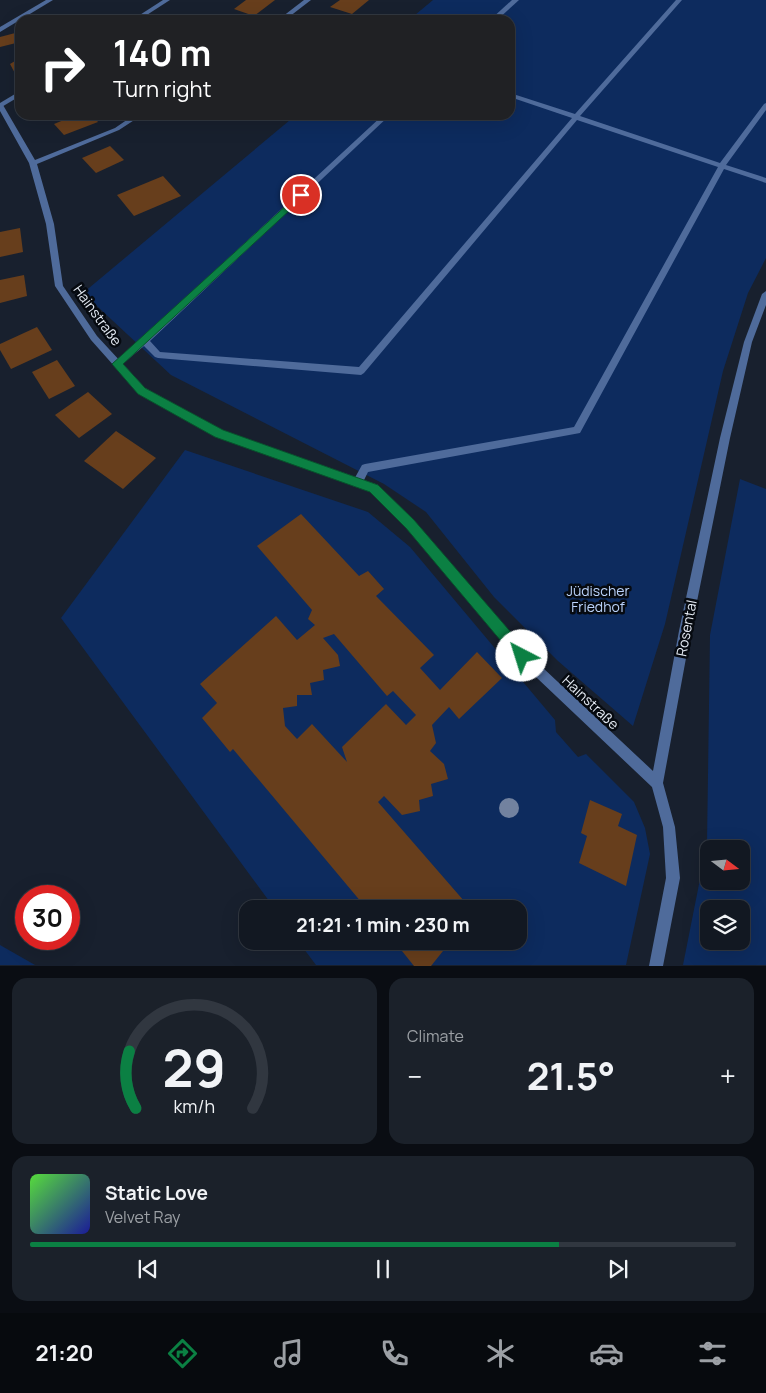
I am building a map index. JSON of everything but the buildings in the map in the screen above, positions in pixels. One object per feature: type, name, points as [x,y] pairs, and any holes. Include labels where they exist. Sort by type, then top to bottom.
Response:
[{"type":"street","points":[[25,15],[50,0]]},
{"type":"street","points":[[143,15],[167,0]]},
{"type":"street","points":[[287,15],[308,0]]},
{"type":"street","points":[[499,15],[516,0]]},
{"type":"street","points":[[144,342],[158,355],[361,371],[576,117],[679,0]]},
{"type":"street","points":[[0,30],[15,21]]},
{"type":"street","points":[[0,105],[15,96]]},
{"type":"street","points":[[515,97],[766,181]]},
{"type":"street","name":"Hainstraße","points":[[0,105],[33,163],[50,224],[59,286],[94,338],[142,391],[219,434],[374,488],[410,524],[522,656],[657,783]]},
{"type":"street","points":[[358,482],[365,468],[577,430],[722,166],[766,105]]},
{"type":"street","points":[[33,163],[117,129],[131,120]]},
{"type":"street","points":[[117,364],[144,342],[382,120]]},
{"type":"street","name":"Rosental","points":[[656,966],[672,878],[669,827],[657,783],[685,631],[725,438],[748,342],[766,294]]},
{"type":"green space","name":"Jüdischer Friedhof","points":[[433,0],[766,0],[766,258],[748,293],[723,371],[665,624],[633,726],[558,661],[494,597],[426,512],[384,484],[171,375],[83,293],[290,120],[515,120],[515,15],[415,15]]},
{"type":"green space","points":[[185,450],[368,512],[410,547],[555,720],[556,732],[578,757],[586,754],[634,802],[645,828],[650,854],[626,965],[316,965],[305,950],[527,950],[527,900],[268,900],[61,618]]},
{"type":"green space","points":[[740,479],[766,489],[766,965],[683,965],[700,879],[700,890],[750,890],[750,840],[707,840],[710,635]]},
{"type":"green space","points":[[0,945],[35,965],[0,965]]},
{"type":"route","points":[[301,195],[144,342],[117,364],[142,391],[219,434],[374,488],[410,524],[522,656]]}]
